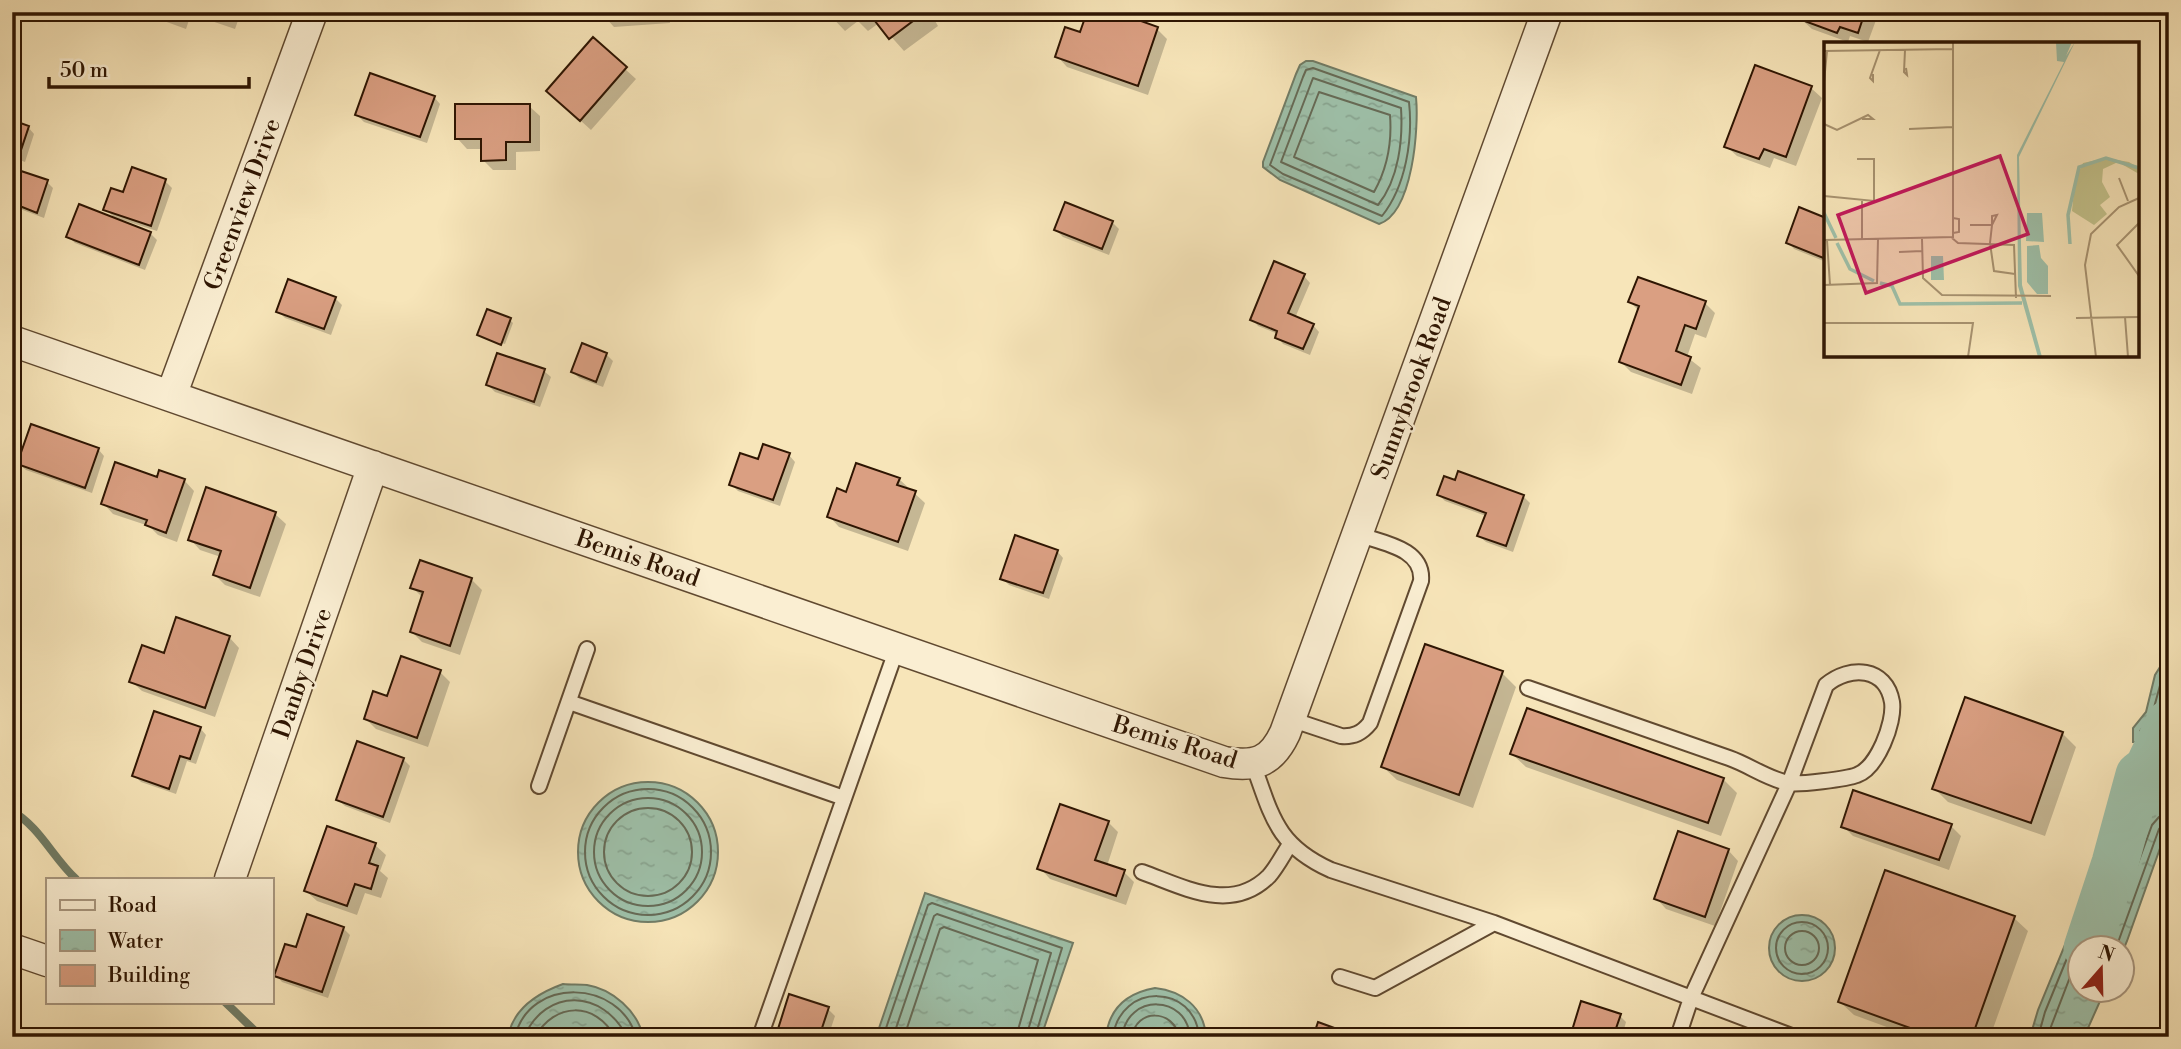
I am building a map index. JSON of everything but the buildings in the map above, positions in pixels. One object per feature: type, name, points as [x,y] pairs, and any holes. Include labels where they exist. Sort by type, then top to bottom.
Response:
[{"type":"street","name":"Greenview Drive","points":[[171,396],[312,12]]},
{"type":"street","name":"Sunnybrook Road","points":[[1259,761],[1279,746],[1290,719],[1548,12]]},
{"type":"street","name":"Bemis Road","points":[[12,341],[1224,762],[1259,761]]},
{"type":"street","name":"Danby Drive","points":[[230,878],[373,466]]},
{"type":"street","points":[[12,948],[46,961]]},
{"type":"lane","points":[[1290,719],[1349,737],[1357,735],[1370,723],[1422,572],[1419,564],[1408,552],[1357,534]]},
{"type":"lane","points":[[760,1037],[897,648]]},
{"type":"lane","points":[[539,786],[587,649]]},
{"type":"lane","points":[[1528,688],[1736,761],[1790,784],[1849,777],[1868,769],[1880,751],[1891,718],[1889,693],[1883,683],[1860,671],[1847,672],[1826,685],[1790,784],[1691,998],[1678,1037]]},
{"type":"lane","points":[[569,702],[844,799]]},
{"type":"lane","points":[[1259,761],[1275,825],[1290,844],[1309,860],[1331,870],[1494,923],[1794,1037]]},
{"type":"lane","points":[[1142,872],[1204,894],[1222,897],[1240,895],[1257,887],[1271,874],[1290,844]]},
{"type":"lane","points":[[1340,977],[1375,988],[1494,923]]},
{"type":"water","points":[[1313,61],[1416,97],[1415,147],[1406,187],[1400,204],[1390,217],[1379,224],[1280,180],[1263,167],[1296,74],[1300,65]]},
{"type":"water","points":[[2169,653],[2169,823],[2129,934],[2069,934],[2122,807],[2130,770],[2138,777],[2148,767],[2145,742],[2133,742],[2133,728],[2146,712],[2155,675]]},
{"type":"water","points":[[648,782],[675,787],[698,802],[713,825],[718,852],[713,879],[698,902],[675,917],[648,922],[621,917],[598,902],[583,879],[578,852],[583,825],[598,802],[621,787]]},
{"type":"water","points":[[925,893],[1073,943],[1041,1037],[876,1037]]},
{"type":"water","points":[[1802,915],[1815,918],[1825,925],[1832,935],[1835,948],[1832,961],[1825,971],[1815,978],[1802,981],[1789,978],[1779,971],[1772,961],[1769,948],[1772,935],[1779,925],[1789,918]]},
{"type":"water","points":[[2066,942],[2066,1004],[2099,1004],[2084,1037],[2030,1037],[2038,1010]]},
{"type":"water","points":[[563,984],[596,987],[614,996],[636,1018],[643,1037],[508,1037],[515,1018],[528,1003]]},
{"type":"water","points":[[1155,988],[1174,993],[1190,1002],[1201,1017],[1206,1037],[1106,1037],[1111,1018],[1121,1004],[1136,994]]},
{"type":"waterway","points":[[2092,934],[2115,863],[2139,775],[2148,768],[2169,723]]},
{"type":"waterway","points":[[12,811],[31,825],[75,878]]},
{"type":"waterway","points":[[227,1004],[254,1030],[267,1037]]}]
